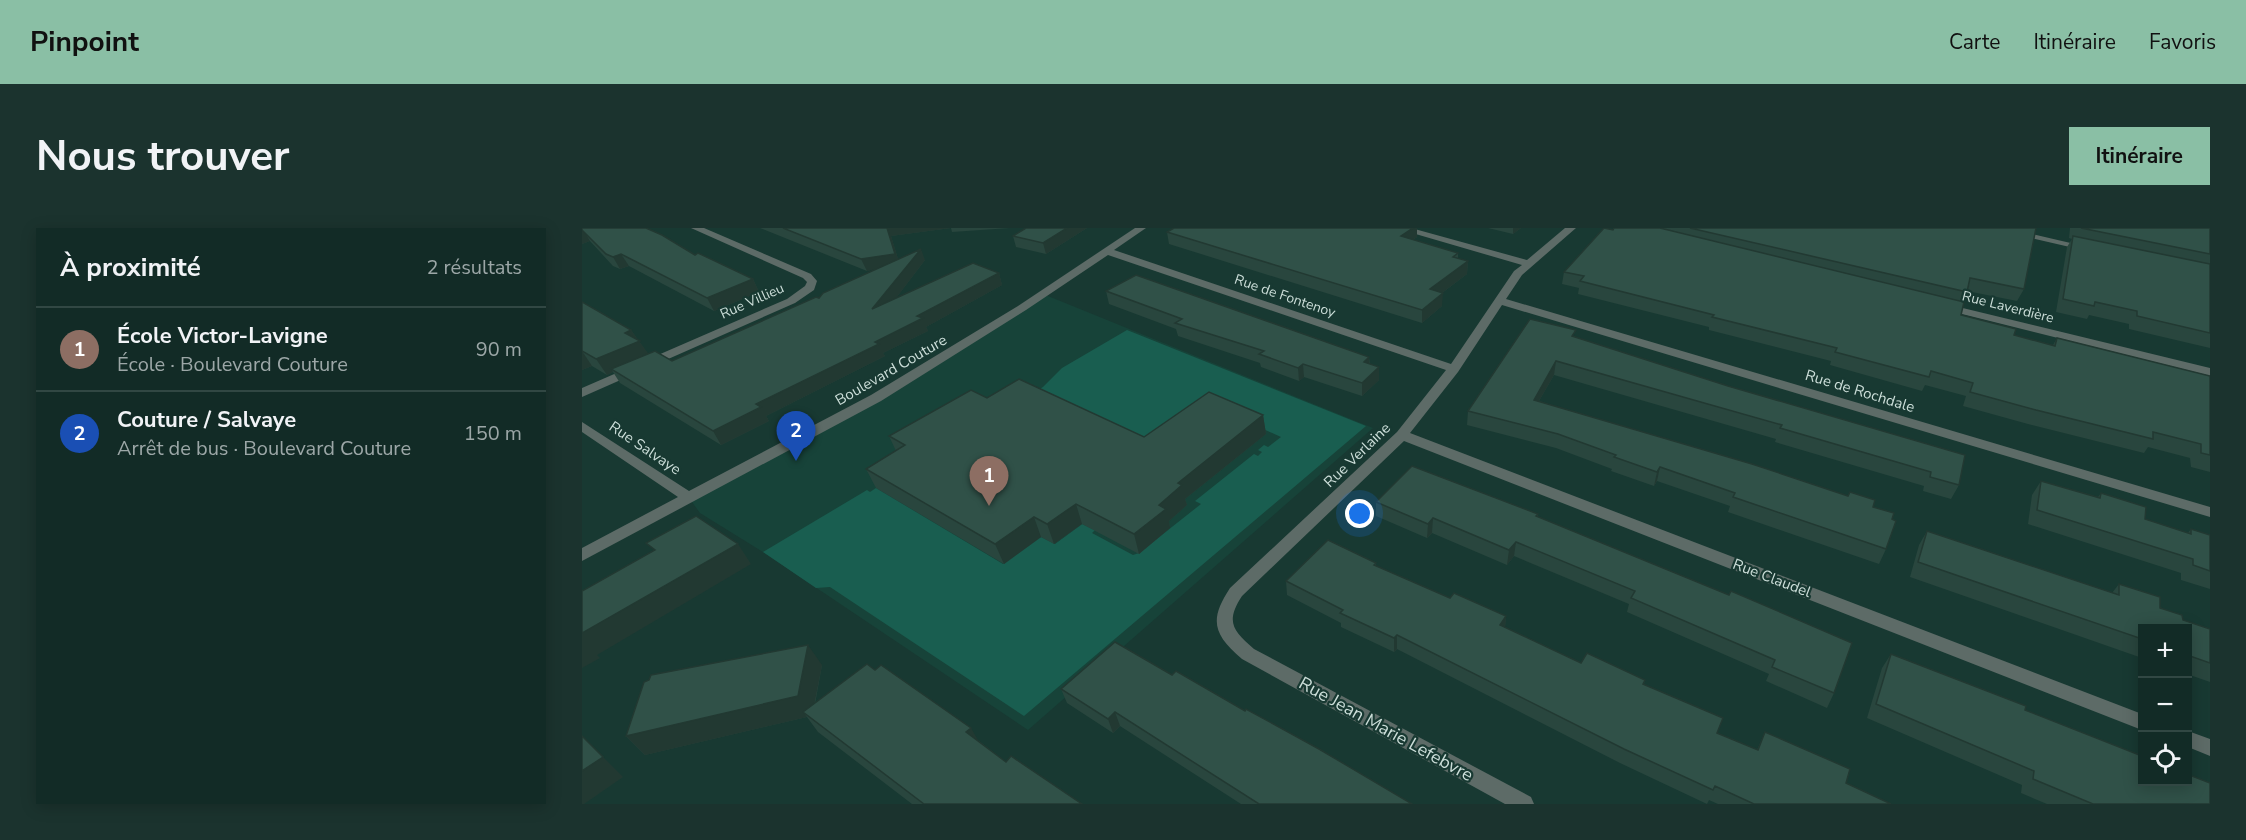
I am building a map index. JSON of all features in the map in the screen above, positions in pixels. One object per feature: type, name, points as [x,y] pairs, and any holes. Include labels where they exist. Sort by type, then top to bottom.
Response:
[{"type":"street","name":"Rue Villieu","points":[[582,393],[791,301],[810,288],[812,281],[807,276],[696,228]]},
{"type":"street","name":"Boulevard Couture","points":[[582,555],[876,398],[957,350],[1141,228]]},
{"type":"street","points":[[1400,228],[1527,263]]},
{"type":"street","name":"Rue Verlaine","points":[[1248,654],[1232,641],[1223,624],[1225,607],[1236,592],[1402,435],[1454,369],[1527,263],[1571,228]]},
{"type":"street","points":[[1993,228],[2096,249]]},
{"type":"street","name":"Rue de Fontenoy","points":[[1106,251],[1454,369]]},
{"type":"street","name":"Rue de Rochdale","points":[[1500,301],[2210,512]]},
{"type":"street","name":"Rue Laverdière","points":[[1935,304],[2210,372]]},
{"type":"street","name":"Rue Salvaye","points":[[582,426],[689,498]]},
{"type":"street","name":"Rue Claudel","points":[[1402,435],[2138,720]]},
{"type":"street","name":"Rue Jean Marie Lefebvre","points":[[1248,654],[1524,804]]},
{"type":"street","points":[[2192,741],[2210,748]]},
{"type":"shaded area","points":[[1043,294],[1373,428],[1028,730],[763,552],[700,513],[689,498],[793,445]]},
{"type":"shaded area","points":[[1127,330],[1366,426],[1024,716],[830,587],[816,588],[763,552],[867,490],[870,492],[876,488],[1003,564],[1041,537],[1055,544],[1082,524],[1095,530],[1092,533],[1133,555],[1139,553],[1201,504],[1195,501],[1254,454],[1258,456],[1262,452],[1258,450],[1264,445],[1268,447],[1281,437],[1248,422],[1149,457],[1025,398],[1043,387],[1062,368]]},
{"type":"building","points":[[582,228],[646,228],[695,255],[698,253],[753,279],[707,298],[621,254],[613,257],[606,254]]},
{"type":"building","points":[[783,228],[887,228],[895,254],[861,259]]},
{"type":"building","points":[[1026,228],[1067,228],[1043,243],[1013,236]]},
{"type":"building","points":[[1174,228],[1413,228],[1401,236],[1458,253],[1453,257],[1468,261],[1430,289],[1443,293],[1422,310],[1167,232]]},
{"type":"building","points":[[1604,228],[1613,230],[1614,228],[1660,228],[1964,302],[1961,315],[2016,329],[2014,335],[2055,346],[2057,338],[2210,376],[2210,455],[2201,453],[2201,444],[2153,432],[2153,439],[2036,410],[1970,392],[1973,383],[1931,371],[1929,377],[1835,352],[1837,348],[1580,281],[1584,276],[1564,272]]},
{"type":"building","points":[[1690,228],[2036,228],[2024,289],[1970,278],[1967,292]]},
{"type":"building","points":[[2081,228],[2210,228],[2210,254]]},
{"type":"building","points":[[2073,236],[2210,264],[2210,333],[2137,316],[2137,311],[2095,302],[2094,306],[2063,299]]},
{"type":"building","points":[[921,249],[872,309],[973,263],[999,273],[917,316],[923,318],[875,342],[879,344],[756,404],[761,407],[713,431],[611,369],[655,351],[672,361],[816,297],[819,298],[823,293]]},
{"type":"building","points":[[1136,275],[1369,357],[1364,362],[1379,367],[1362,383],[1303,364],[1298,368],[1259,354],[1264,351],[1175,323],[1182,319],[1106,291]]},
{"type":"building","points":[[582,302],[631,330],[625,333],[640,341],[596,359],[582,351]]},
{"type":"building","points":[[1530,319],[1576,330],[1572,336],[1728,386],[1965,455],[1959,485],[1930,477],[1931,472],[1780,428],[1782,425],[1556,361],[1534,400],[1752,464],[1848,496],[1850,492],[1875,500],[1873,507],[1894,513],[1892,519],[1896,521],[1886,549],[1733,497],[1735,493],[1660,467],[1657,472],[1558,434],[1468,411]]},
{"type":"building","points":[[1019,379],[1144,437],[1209,392],[1263,415],[1178,483],[1182,485],[1159,505],[1166,509],[1134,534],[1076,504],[1047,524],[1034,517],[995,544],[866,469],[905,445],[889,436],[971,390],[987,398]]},
{"type":"building","points":[[1412,466],[1538,514],[1536,516],[1729,595],[1731,591],[1852,643],[1834,693],[1772,667],[1775,660],[1631,598],[1635,591],[1516,542],[1509,550],[1433,518],[1428,524],[1376,502]]},
{"type":"building","points":[[2041,481],[2100,498],[2101,493],[2146,507],[2145,519],[2191,534],[2191,529],[2210,535],[2210,571],[2193,565],[2193,559],[2037,510]]},
{"type":"building","points":[[696,516],[738,544],[582,633],[582,591],[655,550],[646,543]]},
{"type":"building","points":[[1927,531],[2119,595],[2119,584],[2160,597],[2160,608],[2182,615],[2183,620],[2210,629],[2210,663],[2192,657],[2192,624],[2138,624],[2138,638],[1918,562]]},
{"type":"building","points":[[1328,540],[1376,563],[1374,565],[1450,598],[1454,593],[1506,616],[1500,625],[1581,663],[1587,653],[1645,680],[1643,684],[1723,718],[1717,733],[1758,750],[1765,732],[1850,769],[1846,783],[1891,804],[1754,804],[1715,786],[1713,790],[1624,749],[1397,635],[1394,638],[1340,613],[1343,610],[1286,581]]},
{"type":"building","points":[[1115,642],[1172,675],[1176,671],[1245,711],[1246,709],[1412,804],[1259,804],[1115,712],[1108,719],[1061,689]]},
{"type":"building","points":[[808,645],[798,696],[626,736],[644,682],[649,680],[651,675]]},
{"type":"building","points":[[1891,654],[2026,706],[2025,710],[2138,754],[2138,786],[2192,786],[2192,776],[2210,783],[2210,804],[2093,804],[2033,779],[2034,771],[1876,704]]},
{"type":"building","points":[[867,664],[875,670],[881,665],[971,728],[966,732],[1006,762],[1011,756],[1082,804],[924,804],[803,712]]},
{"type":"building","points":[[582,736],[603,757],[582,771]]},
{"type":"place","name":"Couture / Salvaye","points":[[796,461]]},
{"type":"place","name":"École Victor-Lavigne","points":[[989,506]]}]
